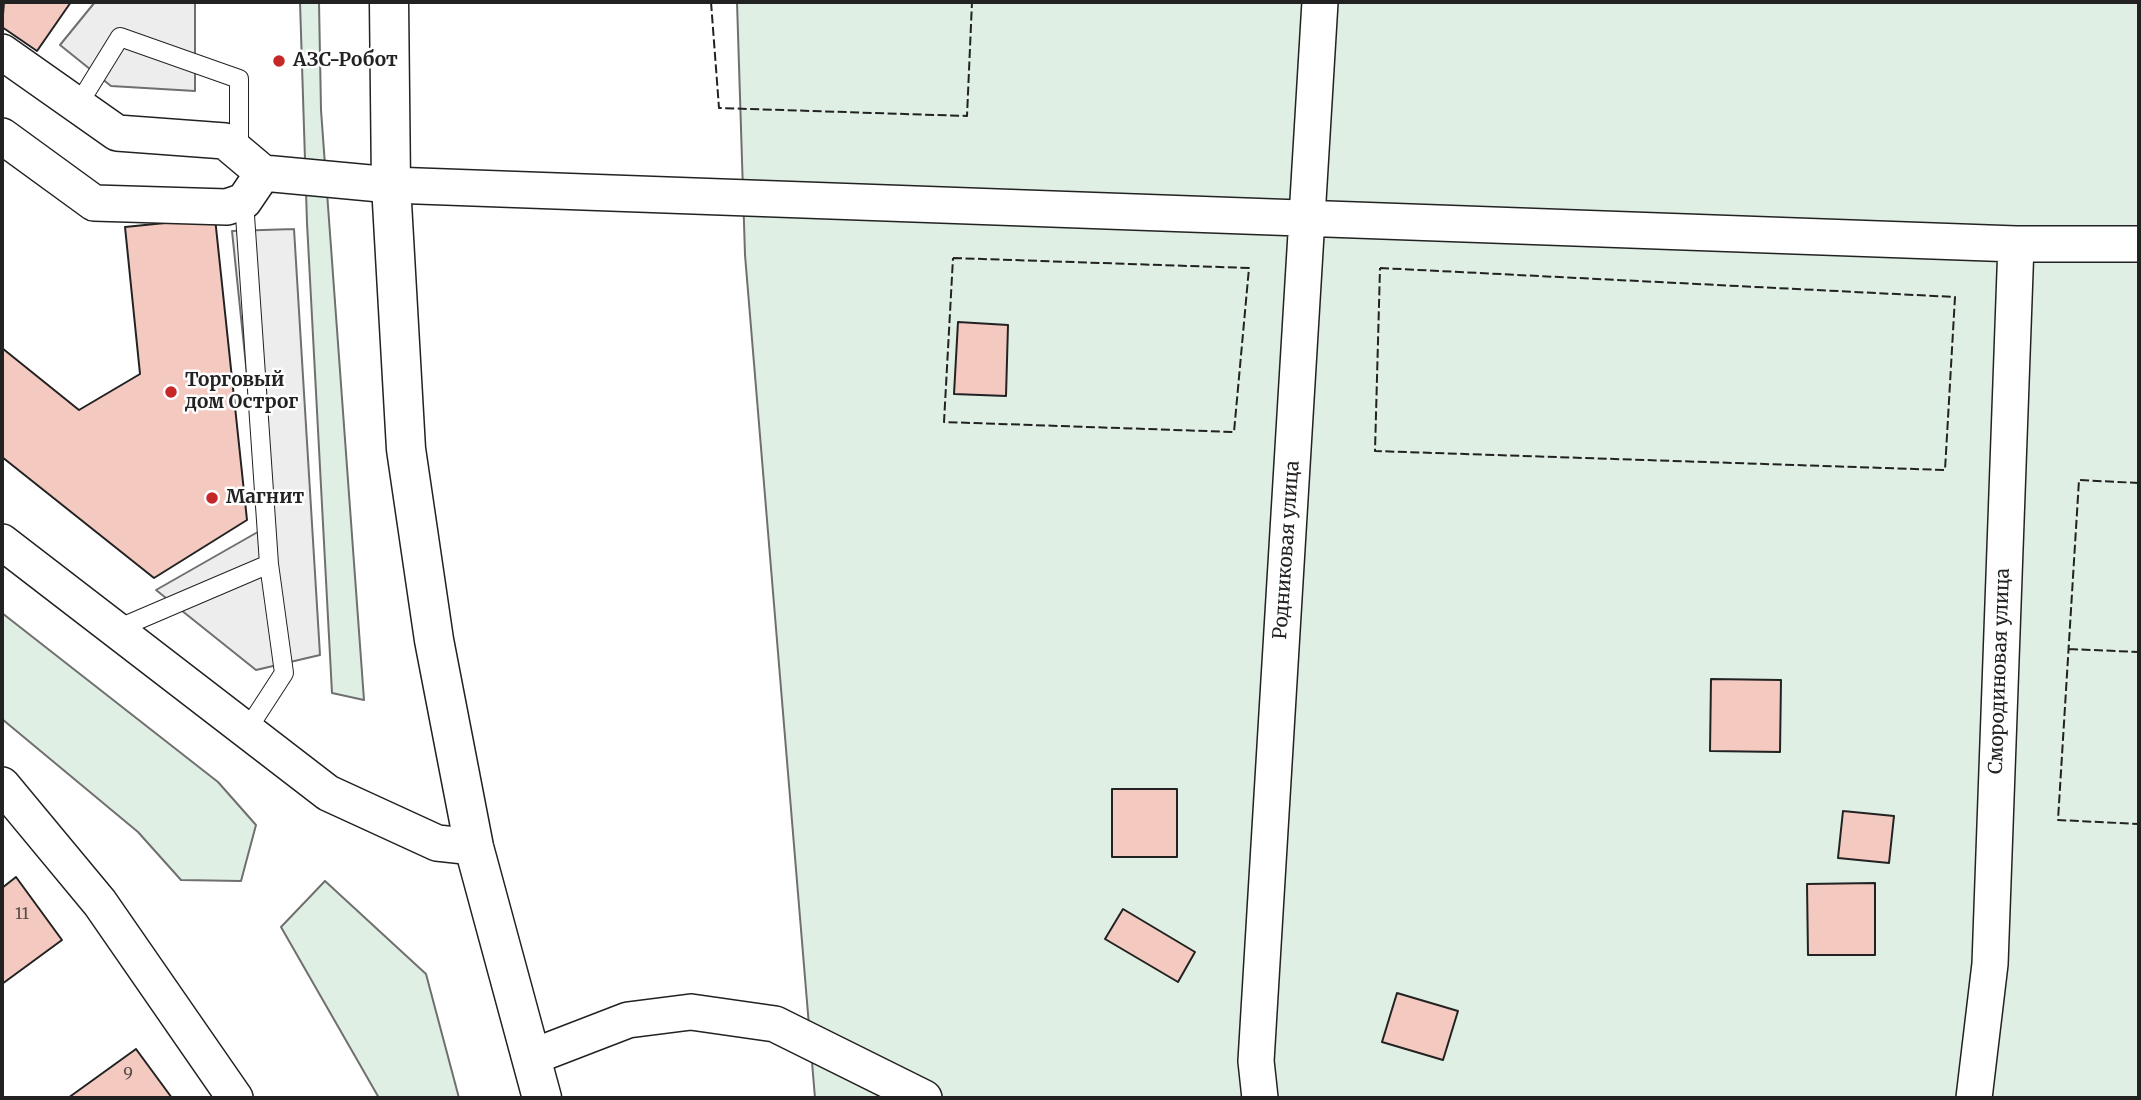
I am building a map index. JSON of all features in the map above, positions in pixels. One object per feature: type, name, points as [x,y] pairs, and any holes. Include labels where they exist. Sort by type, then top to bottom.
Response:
[{"type":"street","points":[[389,2],[391,185],[406,449],[434,640],[474,847],[542,1098]]},
{"type":"street","name":"Родниковая улица","points":[[1260,1098],[1256,1061],[1320,2]]},
{"type":"street","points":[[2,52],[117,133],[225,141],[249,175]]},
{"type":"street","points":[[2,136],[94,203],[227,208],[249,175]]},
{"type":"street","points":[[249,175],[391,185],[2016,244],[2139,244]]},
{"type":"street","name":"Смородиновая улица","points":[[1973,1098],[1990,964],[2016,244]]},
{"type":"street","points":[[2,542],[328,793],[438,843],[474,847]]},
{"type":"street","points":[[2,785],[100,903],[235,1098]]},
{"type":"street","points":[[532,1057],[628,1020],[691,1012],[775,1024],[924,1098]]},
{"type":"lane","points":[[78,106],[120,37],[239,79],[249,175],[269,564],[284,673],[247,730]]},
{"type":"lane","points":[[117,629],[269,564]]},
{"type":"green space","points":[[300,2],[319,2],[321,110],[364,700],[332,693],[307,223]]},
{"type":"green space","points":[[737,2],[2139,2],[2139,1098],[815,1098],[745,255]]},
{"type":"green space","points":[[2,613],[218,782],[256,825],[241,881],[181,880],[138,832],[2,719]]},
{"type":"green space","points":[[325,881],[426,974],[459,1098],[379,1098],[281,927]]},
{"type":"shaded area","points":[[95,2],[195,2],[195,91],[111,86],[60,45]]},
{"type":"shaded area","points":[[294,229],[320,655],[256,670],[156,590],[263,529],[232,231]]},
{"type":"building","points":[[4,2],[71,2],[37,51],[2,27]]},
{"type":"building","name":"Торговый дом Острог","points":[[215,218],[247,520],[154,578],[2,457],[2,348],[79,410],[140,374],[125,227]]},
{"type":"building","points":[[958,322],[1008,325],[1006,396],[954,394]]},
{"type":"building","points":[[1711,679],[1781,680],[1780,752],[1710,751]]},
{"type":"building","points":[[1112,789],[1177,789],[1177,857],[1112,857]]},
{"type":"building","points":[[1843,811],[1894,816],[1889,863],[1838,858]]},
{"type":"building","points":[[16,877],[62,940],[2,984],[2,888]]},
{"type":"building","points":[[1875,883],[1875,955],[1808,955],[1807,884]]},
{"type":"building","points":[[1123,909],[1195,952],[1178,982],[1105,939]]},
{"type":"building","points":[[1397,993],[1458,1011],[1443,1060],[1382,1042]]},
{"type":"building","points":[[136,1049],[172,1098],[68,1098]]},
{"type":"fence","points":[[711,2],[719,108],[967,116],[972,2]]},
{"type":"fence","points":[[953,258],[1249,268],[1234,432],[944,422],[953,258]]},
{"type":"fence","points":[[1380,268],[1955,297],[1945,470],[1375,451],[1380,268]]},
{"type":"fence","points":[[2139,483],[2079,480],[2058,820],[2139,824]]},
{"type":"fence","points":[[2069,649],[2139,652]]},
{"type":"place","name":"АЗС-Робот","points":[[279,61]]},
{"type":"place","name":"Торговый дом Острог","points":[[171,392]]},
{"type":"place","name":"Магнит","points":[[212,498]]}]
